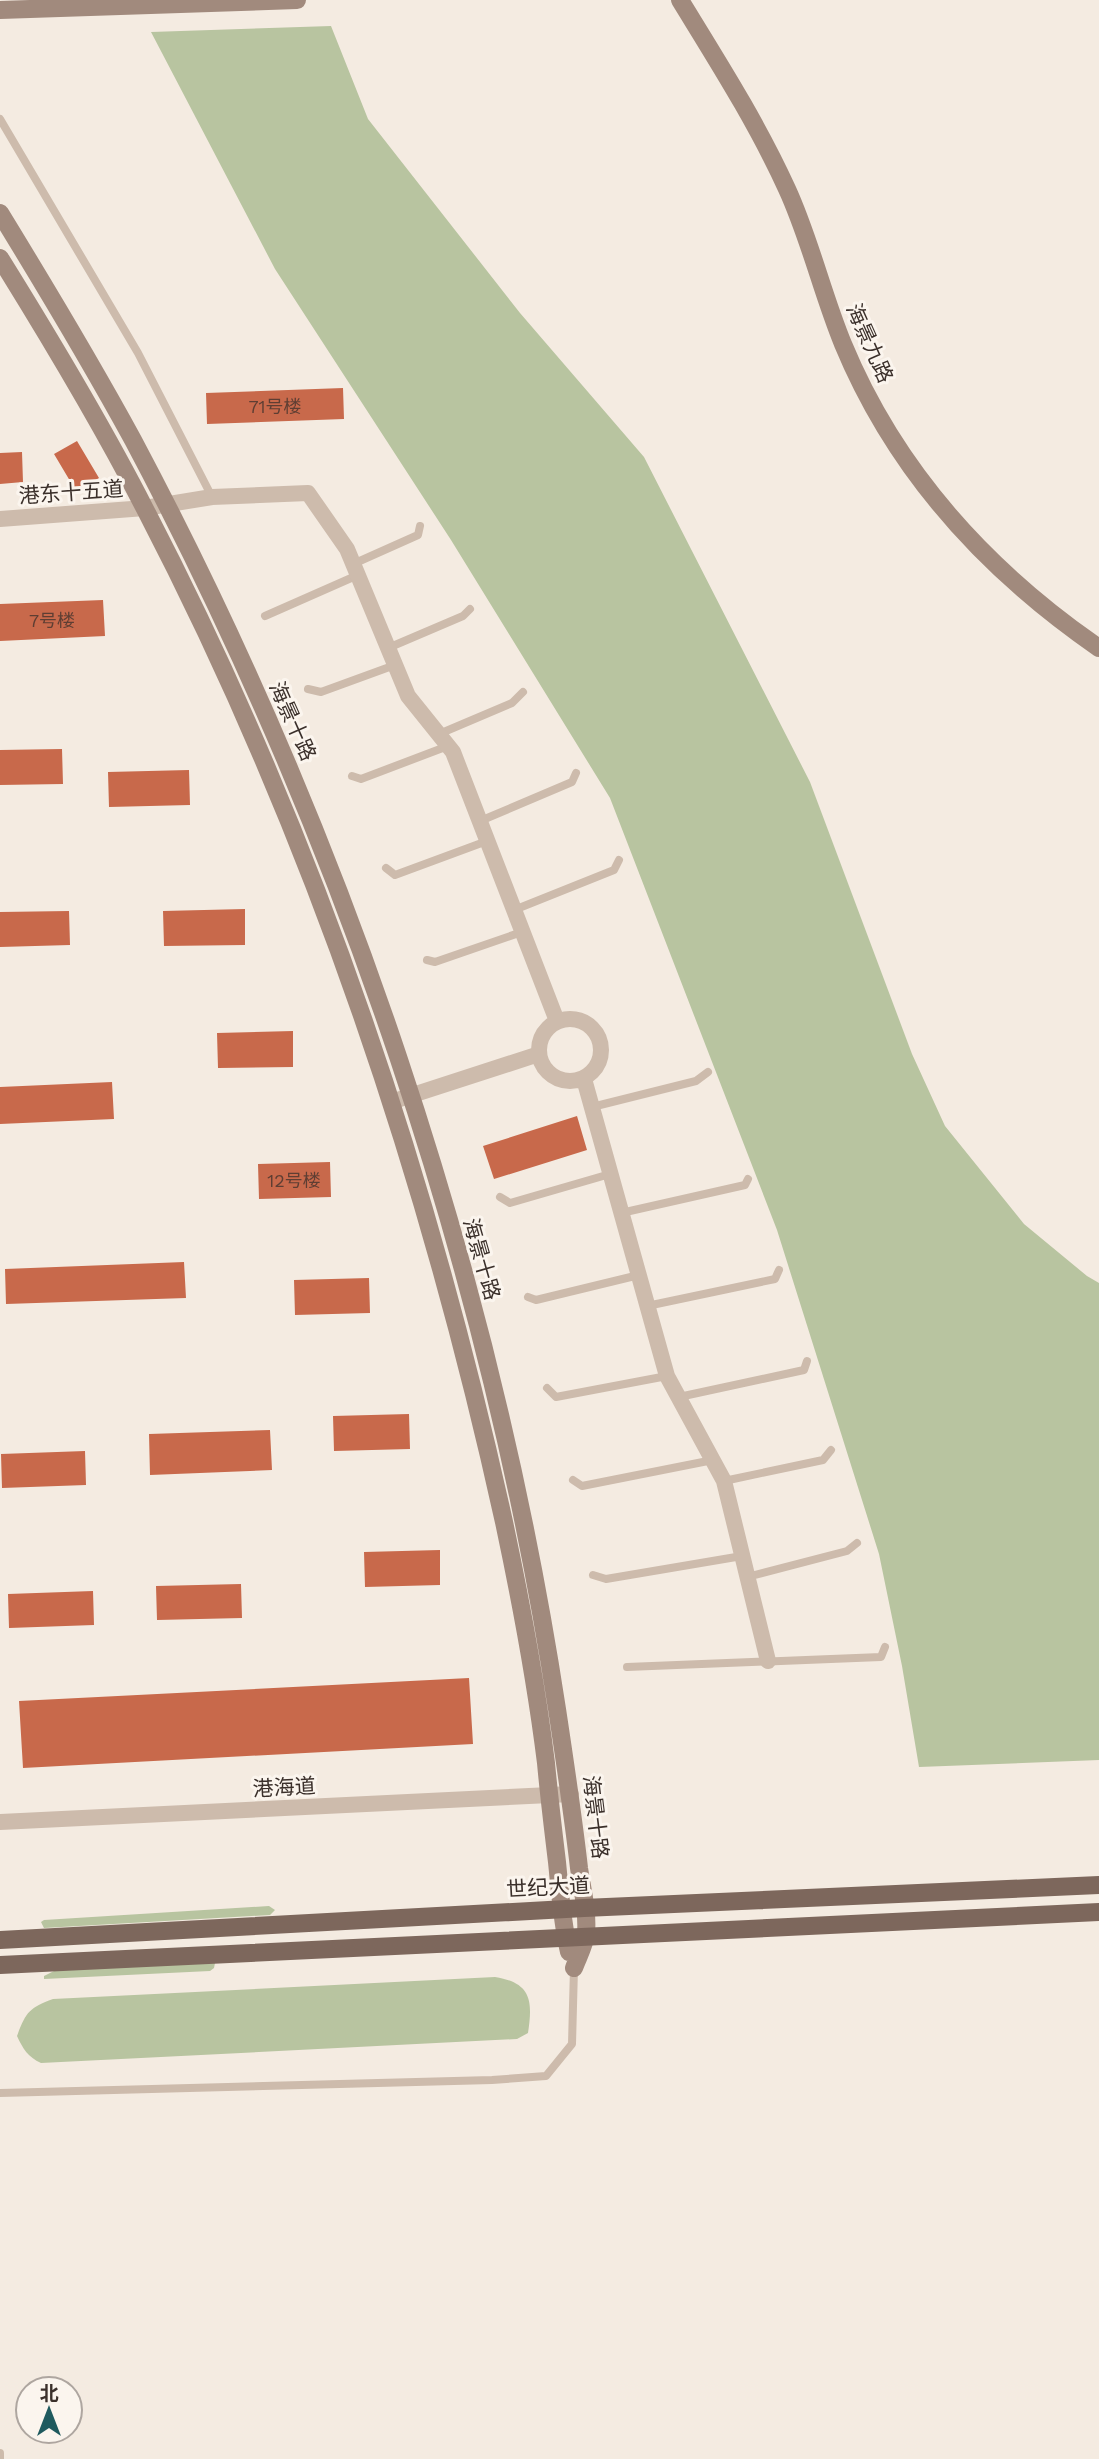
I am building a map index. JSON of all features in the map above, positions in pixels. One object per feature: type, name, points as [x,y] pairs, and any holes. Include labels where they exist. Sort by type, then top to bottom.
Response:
[{"type":"main road","name":"世纪大道","points":[[0,1940],[561,1909],[1099,1885]]},
{"type":"main road","points":[[0,1965],[1099,1912]]},
{"type":"street","points":[[0,10],[298,0]]},
{"type":"street","name":"海景九路","points":[[680,0],[728,78],[775,164],[798,213],[844,345],[864,389],[905,458],[936,502],[981,552],[1027,594],[1099,648]]},
{"type":"street","name":"海景九路","points":[[688,0],[746,92],[791,176],[806,207],[852,338],[884,405],[906,443],[946,498],[1001,559],[1039,593],[1099,638]]},
{"type":"street","name":"海景十路","points":[[0,213],[93,368],[166,504],[294,778],[361,950],[411,1096],[489,1373],[540,1600],[570,1794],[584,1908],[586,1936],[574,1968]]},
{"type":"street","name":"海景十路","points":[[0,258],[57,351],[145,508],[218,660],[279,796],[330,926],[391,1102],[444,1279],[495,1483],[531,1662],[550,1796],[561,1909],[565,1937],[574,1968]]},
{"type":"street","name":"港东十五道","points":[[0,519],[145,508],[212,497],[308,493],[347,549],[356,569]]},
{"type":"street","points":[[356,569],[408,696],[453,752],[557,1021]]},
{"type":"street","points":[[576,1019],[594,1028],[599,1036],[602,1056],[598,1065],[584,1079],[564,1081],[547,1072],[539,1054],[543,1035],[557,1021],[576,1019]]},
{"type":"street","points":[[391,1102],[539,1054]]},
{"type":"street","points":[[584,1079],[667,1376],[724,1481],[768,1661]]},
{"type":"street","name":"港海道","points":[[0,1822],[570,1794]]},
{"type":"lane","points":[[0,119],[138,353],[212,497]]},
{"type":"lane","points":[[265,616],[418,535],[420,526]]},
{"type":"lane","points":[[388,649],[463,616],[470,609]]},
{"type":"lane","points":[[308,689],[321,692],[395,665]]},
{"type":"lane","points":[[352,776],[361,779],[443,740],[512,703],[523,692]]},
{"type":"lane","points":[[480,821],[572,782],[576,773]]},
{"type":"lane","points":[[386,868],[395,875],[487,841]]},
{"type":"lane","points":[[514,910],[614,870],[619,860]]},
{"type":"lane","points":[[427,960],[435,962],[523,932]]},
{"type":"lane","points":[[592,1107],[696,1081],[708,1072]]},
{"type":"lane","points":[[500,1198],[510,1203],[610,1174]]},
{"type":"lane","points":[[621,1213],[745,1185],[748,1179]]},
{"type":"lane","points":[[648,1306],[775,1279],[779,1270]]},
{"type":"lane","points":[[528,1297],[536,1300],[639,1275]]},
{"type":"lane","points":[[679,1397],[804,1370],[807,1361]]},
{"type":"lane","points":[[547,1388],[556,1397],[667,1376]]},
{"type":"lane","points":[[724,1481],[823,1460],[831,1450]]},
{"type":"lane","points":[[573,1480],[582,1486],[713,1460]]},
{"type":"lane","points":[[747,1577],[847,1551],[858,1544]]},
{"type":"lane","points":[[593,1575],[606,1580],[742,1556]]},
{"type":"lane","points":[[627,1667],[881,1657],[886,1647]]},
{"type":"lane","points":[[0,2093],[546,2076],[572,2044],[574,1968]]},
{"type":"lane","points":[[0,2454],[0,2459]]},
{"type":"green space","points":[[331,26],[368,119],[520,313],[644,457],[810,782],[912,1054],[945,1126],[1024,1224],[1099,1283],[1099,1760],[919,1767],[879,1554],[777,1230],[610,798],[451,540],[275,269],[151,32]]},
{"type":"green space","points":[[269,1906],[275,1910],[270,1915],[44,1928],[41,1922],[44,1920]]},
{"type":"green space","points":[[215,1963],[210,1971],[44,1979],[44,1976],[56,1970]]},
{"type":"green space","points":[[495,1977],[516,1984],[527,1995],[530,2011],[528,2033],[517,2039],[41,2063],[26,2052],[17,2036],[29,2012],[53,1999]]},
{"type":"building","points":[[343,388],[344,419],[207,424],[206,393]]},
{"type":"building","points":[[77,441],[99,478],[76,491],[54,454]]},
{"type":"building","points":[[22,452],[23,482],[0,484],[0,453]]},
{"type":"building","points":[[103,600],[105,636],[0,641],[0,604]]},
{"type":"building","points":[[62,749],[63,784],[0,785],[0,750]]},
{"type":"building","points":[[189,770],[190,805],[109,807],[108,772]]},
{"type":"building","points":[[245,909],[245,945],[164,946],[163,911]]},
{"type":"building","points":[[69,911],[70,945],[0,947],[0,912]]},
{"type":"building","points":[[293,1031],[293,1067],[218,1068],[217,1033]]},
{"type":"building","points":[[112,1082],[114,1119],[0,1124],[0,1087]]},
{"type":"building","points":[[577,1116],[587,1150],[494,1179],[483,1146]]},
{"type":"building","points":[[330,1162],[331,1197],[259,1199],[258,1164]]},
{"type":"building","points":[[184,1262],[186,1298],[6,1304],[5,1269]]},
{"type":"building","points":[[369,1278],[370,1313],[295,1315],[294,1280]]},
{"type":"building","points":[[409,1414],[410,1449],[334,1451],[333,1416]]},
{"type":"building","points":[[270,1430],[272,1470],[150,1475],[149,1434]]},
{"type":"building","points":[[85,1451],[86,1485],[2,1488],[1,1454]]},
{"type":"building","points":[[440,1550],[440,1585],[365,1587],[364,1552]]},
{"type":"building","points":[[241,1584],[242,1618],[157,1620],[156,1586]]},
{"type":"building","points":[[93,1591],[94,1625],[9,1628],[8,1594]]},
{"type":"building","points":[[469,1678],[473,1744],[23,1768],[19,1701]]}]
